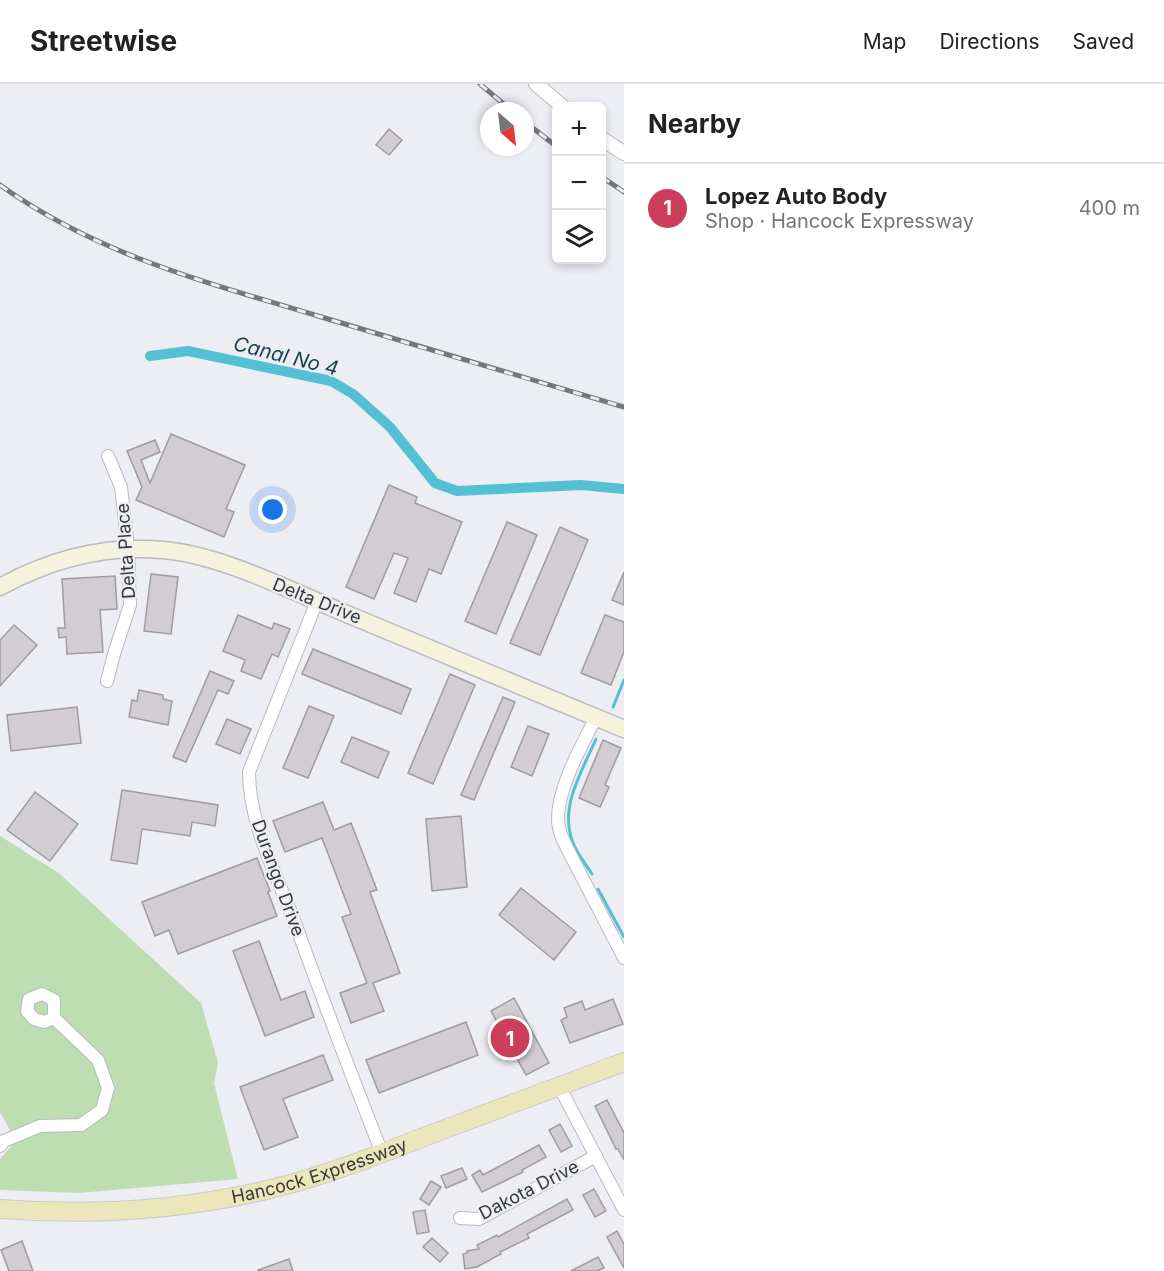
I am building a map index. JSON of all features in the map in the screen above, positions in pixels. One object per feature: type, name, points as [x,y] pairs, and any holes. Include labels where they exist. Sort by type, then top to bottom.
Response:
[{"type":"main road","name":"Delta Drive","points":[[0,587],[40,568],[68,559],[128,548],[163,550],[219,562],[624,729]]},
{"type":"main road","name":"Hancock Expressway","points":[[0,1209],[84,1212],[194,1203],[273,1188],[305,1180],[382,1153],[624,1062]]},
{"type":"street","points":[[536,84],[557,102]]},
{"type":"street","points":[[606,142],[624,153]]},
{"type":"street","name":"Delta Place","points":[[107,681],[130,605],[128,548],[121,487],[108,456]]},
{"type":"street","name":"Durango Drive","points":[[317,601],[249,772],[249,792],[270,858],[382,1153]]},
{"type":"street","points":[[596,717],[567,780],[560,801],[558,820],[560,832],[568,850],[624,958]]},
{"type":"street","points":[[0,1146],[4,1141],[40,1126],[81,1125],[102,1110],[108,1088],[98,1060],[54,1018]]},
{"type":"street","points":[[559,1086],[624,1210]]},
{"type":"street","name":"Dakota Drive","points":[[460,1218],[479,1219],[596,1156]]},
{"type":"green space","points":[[0,836],[60,874],[201,1003],[218,1063],[214,1083],[238,1179],[79,1193],[0,1190],[0,1159],[16,1141],[0,1112]]},
{"type":"building","points":[[389,129],[402,140],[389,155],[376,145]]},
{"type":"building","points":[[171,434],[245,465],[226,509],[234,512],[224,537],[136,500],[142,487],[127,451],[155,440],[160,452],[141,460],[150,483]]},
{"type":"building","points":[[389,485],[417,497],[415,503],[462,522],[441,574],[429,569],[416,602],[394,593],[408,558],[394,553],[374,599],[346,587]]},
{"type":"building","points":[[507,522],[537,535],[496,634],[465,621]]},
{"type":"building","points":[[560,527],[588,540],[540,655],[510,643]]},
{"type":"building","points":[[624,572],[624,605],[612,600]]},
{"type":"building","points":[[151,574],[178,577],[171,634],[144,631]]},
{"type":"building","points":[[115,576],[117,609],[100,610],[103,652],[67,654],[66,637],[59,638],[58,628],[65,628],[62,579]]},
{"type":"building","points":[[238,615],[272,629],[274,623],[290,629],[278,657],[272,654],[261,679],[241,671],[245,660],[223,651]]},
{"type":"building","points":[[605,615],[624,622],[624,652],[611,685],[581,673]]},
{"type":"building","points":[[14,625],[37,645],[0,686],[0,640]]},
{"type":"building","points":[[313,649],[411,689],[401,714],[302,674]]},
{"type":"building","points":[[210,671],[234,681],[228,694],[218,690],[186,762],[173,757]]},
{"type":"building","points":[[450,674],[475,685],[433,784],[408,773]]},
{"type":"building","points":[[139,690],[163,695],[163,699],[172,701],[168,725],[129,717],[132,700],[137,701]]},
{"type":"building","points":[[503,697],[515,702],[474,800],[461,795]]},
{"type":"building","points":[[309,706],[334,716],[308,778],[283,768]]},
{"type":"building","points":[[77,707],[81,743],[11,751],[7,715]]},
{"type":"building","points":[[227,719],[251,729],[240,754],[216,744]]},
{"type":"building","points":[[528,726],[549,734],[532,776],[511,767]]},
{"type":"building","points":[[352,737],[389,752],[378,778],[341,762]]},
{"type":"building","points":[[603,740],[621,748],[605,785],[609,787],[600,807],[579,798]]},
{"type":"building","points":[[122,790],[218,805],[215,826],[192,822],[190,836],[142,829],[137,864],[111,860]]},
{"type":"building","points":[[35,792],[78,824],[50,861],[7,830]]},
{"type":"building","points":[[323,802],[334,830],[351,823],[377,890],[370,892],[400,973],[373,983],[384,1011],[351,1023],[340,993],[367,983],[342,917],[351,914],[322,838],[285,852],[273,821]]},
{"type":"building","points":[[461,816],[467,887],[432,891],[426,819]]},
{"type":"building","points":[[257,858],[277,916],[178,954],[169,930],[155,936],[142,902]]},
{"type":"building","points":[[521,888],[576,932],[554,960],[499,915]]},
{"type":"building","points":[[259,941],[281,1000],[305,991],[314,1017],[265,1036],[233,951]]},
{"type":"building","points":[[514,998],[549,1063],[526,1075],[491,1011]]},
{"type":"building","points":[[613,999],[623,1024],[570,1043],[561,1020],[567,1017],[564,1008],[582,1001],[585,1010]]},
{"type":"building","points":[[466,1022],[478,1055],[379,1093],[366,1060]]},
{"type":"building","points":[[323,1055],[333,1080],[283,1099],[298,1137],[264,1150],[240,1087]]},
{"type":"building","points":[[607,1100],[624,1133],[624,1160],[616,1149],[595,1106]]},
{"type":"building","points":[[560,1124],[572,1146],[561,1152],[549,1130]]},
{"type":"building","points":[[539,1145],[546,1157],[522,1170],[523,1172],[482,1192],[472,1175],[480,1170],[483,1175]]},
{"type":"building","points":[[462,1168],[467,1179],[446,1188],[441,1176]]},
{"type":"building","points":[[431,1181],[441,1187],[429,1205],[420,1199]]},
{"type":"building","points":[[594,1189],[606,1211],[595,1217],[583,1195]]},
{"type":"building","points":[[567,1199],[573,1210],[527,1234],[529,1238],[500,1252],[501,1254],[477,1267],[465,1269],[463,1254],[467,1251],[479,1249],[477,1245],[497,1235],[498,1237]]},
{"type":"building","points":[[425,1210],[429,1232],[417,1234],[413,1212]]},
{"type":"building","points":[[617,1231],[624,1244],[624,1268],[607,1237]]},
{"type":"building","points":[[432,1238],[448,1253],[440,1262],[423,1247]]},
{"type":"building","points":[[22,1241],[33,1271],[9,1271],[1,1250]]},
{"type":"building","points":[[598,1257],[604,1268],[597,1271],[571,1271]]},
{"type":"building","points":[[289,1259],[293,1271],[258,1271],[258,1270]]},
{"type":"waterway","name":"Canal No 4","points":[[150,356],[188,351],[331,381],[353,394],[390,427],[435,483],[457,491],[581,485],[624,489]]},
{"type":"waterway","points":[[613,707],[624,680]]},
{"type":"waterway","points":[[592,874],[572,842],[569,812],[575,787],[596,739]]},
{"type":"waterway","points":[[598,889],[624,937]]},
{"type":"railway","points":[[480,84],[501,102]]},
{"type":"railway","points":[[534,129],[552,143]]},
{"type":"railway","points":[[606,180],[624,192]]},
{"type":"railway","points":[[0,185],[75,230],[153,264],[234,291],[624,407]]},
{"type":"place","name":"Lopez Auto Body","points":[[510,1038]]}]
